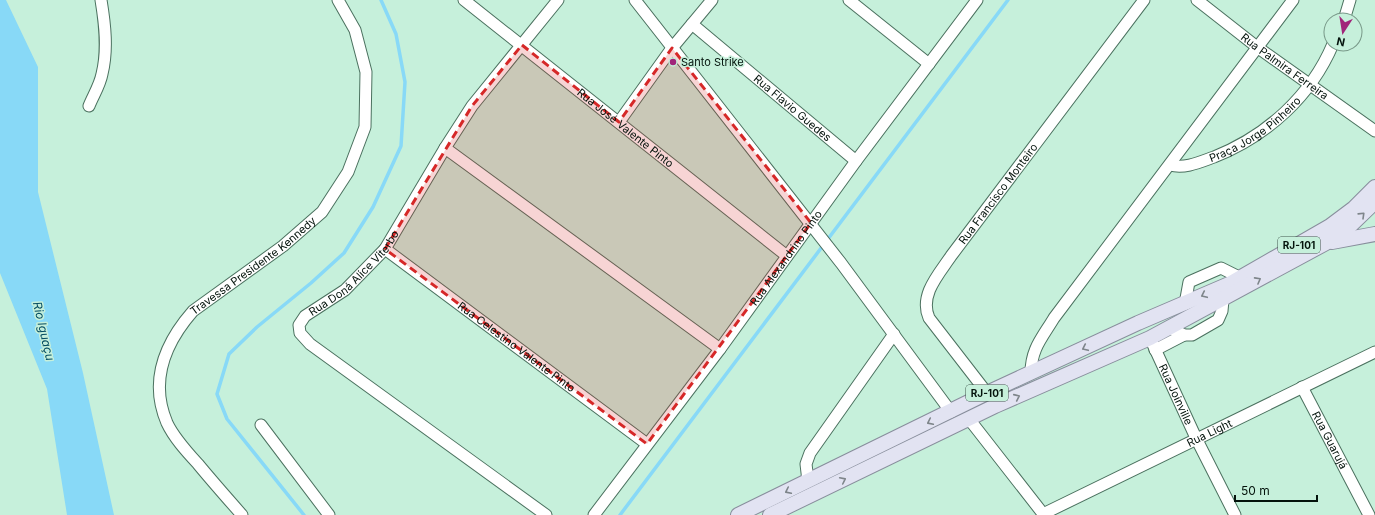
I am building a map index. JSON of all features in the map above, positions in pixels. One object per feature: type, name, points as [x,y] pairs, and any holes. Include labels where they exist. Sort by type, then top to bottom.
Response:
[{"type":"main road","name":"RJ-101","points":[[770,515],[969,419],[1153,344],[1170,328],[1267,264],[1330,226],[1354,208],[1375,186]]},
{"type":"main road","name":"RJ-101","points":[[738,515],[951,412],[987,393],[1031,374],[1138,323],[1185,304],[1231,289],[1326,243],[1347,229],[1375,202]]},
{"type":"main road","points":[[1330,226],[1372,234]]},
{"type":"main road","points":[[1326,243],[1372,234]]},
{"type":"street","points":[[89,106],[102,75],[105,51],[104,20],[101,0]]},
{"type":"street","name":"Travessa Presidente Kennedy","points":[[242,515],[183,447],[167,424],[160,403],[159,383],[170,342],[181,325],[193,311],[283,246],[322,212],[348,172],[365,126],[366,72],[355,30],[338,0]]},
{"type":"street","name":"Rua Doná Alice Viterbo","points":[[546,515],[310,344],[300,333],[299,325],[305,316],[345,290],[385,249],[472,106],[558,0]]},
{"type":"street","points":[[635,0],[811,223],[951,412]]},
{"type":"street","points":[[619,122],[672,48],[712,0]]},
{"type":"street","points":[[849,0],[929,64]]},
{"type":"street","name":"Rua Alexandrino Pinto","points":[[594,515],[720,350],[856,161],[977,0]]},
{"type":"street","name":"Rua Francisco Monteiro","points":[[987,393],[929,318],[926,306],[931,285],[1144,0]]},
{"type":"street","name":"Rua Palmira Ferreira","points":[[1197,0],[1257,47],[1375,131]]},
{"type":"street","points":[[1031,374],[1031,359],[1035,348],[1054,318],[1293,0]]},
{"type":"street","points":[[1346,12],[1350,0]]},
{"type":"street","name":"Rua José Valente Pinto","points":[[471,2],[522,45],[787,256]]},
{"type":"street","name":"Rua Flavio Guedes","points":[[692,24],[856,161]]},
{"type":"street","name":"Praça Jorge Pinheiro","points":[[1170,165],[1183,166],[1200,162],[1256,135],[1290,107],[1310,84],[1328,52]]},
{"type":"street","points":[[446,148],[720,350]]},
{"type":"street","name":"Rua Celestino Valente Pinto","points":[[385,249],[647,444]]},
{"type":"street","points":[[1153,344],[1184,335],[1192,335],[1218,320],[1231,289]]},
{"type":"street","points":[[1170,328],[1184,335]]},
{"type":"street","points":[[808,481],[806,464],[810,453],[894,334]]},
{"type":"street","name":"Rua Joinville","points":[[1153,344],[1196,438],[1235,515]]},
{"type":"street","name":"Rua Light","points":[[1044,515],[1196,438],[1375,352]]},
{"type":"street","name":"Rua Guarujá","points":[[1302,387],[1371,513]]},
{"type":"street","points":[[969,419],[1044,515]]},
{"type":"street","points":[[261,425],[329,515]]},
{"type":"highlighted area","points":[[522,45],[619,122],[672,48],[811,223],[647,444],[385,249],[472,106]]},
{"type":"water","name":"Rio Iguaçu","points":[[0,0],[6,0],[38,67],[38,192],[83,373],[114,515],[67,515],[47,389],[0,273]]},
{"type":"waterway","points":[[304,515],[227,419],[217,394],[229,354],[257,327],[311,283],[344,253],[373,207],[401,146],[405,82],[396,34],[381,0]]},
{"type":"waterway","points":[[620,515],[1008,0]]},
{"type":"place","name":"Santo Strike","points":[[673,62]]}]
